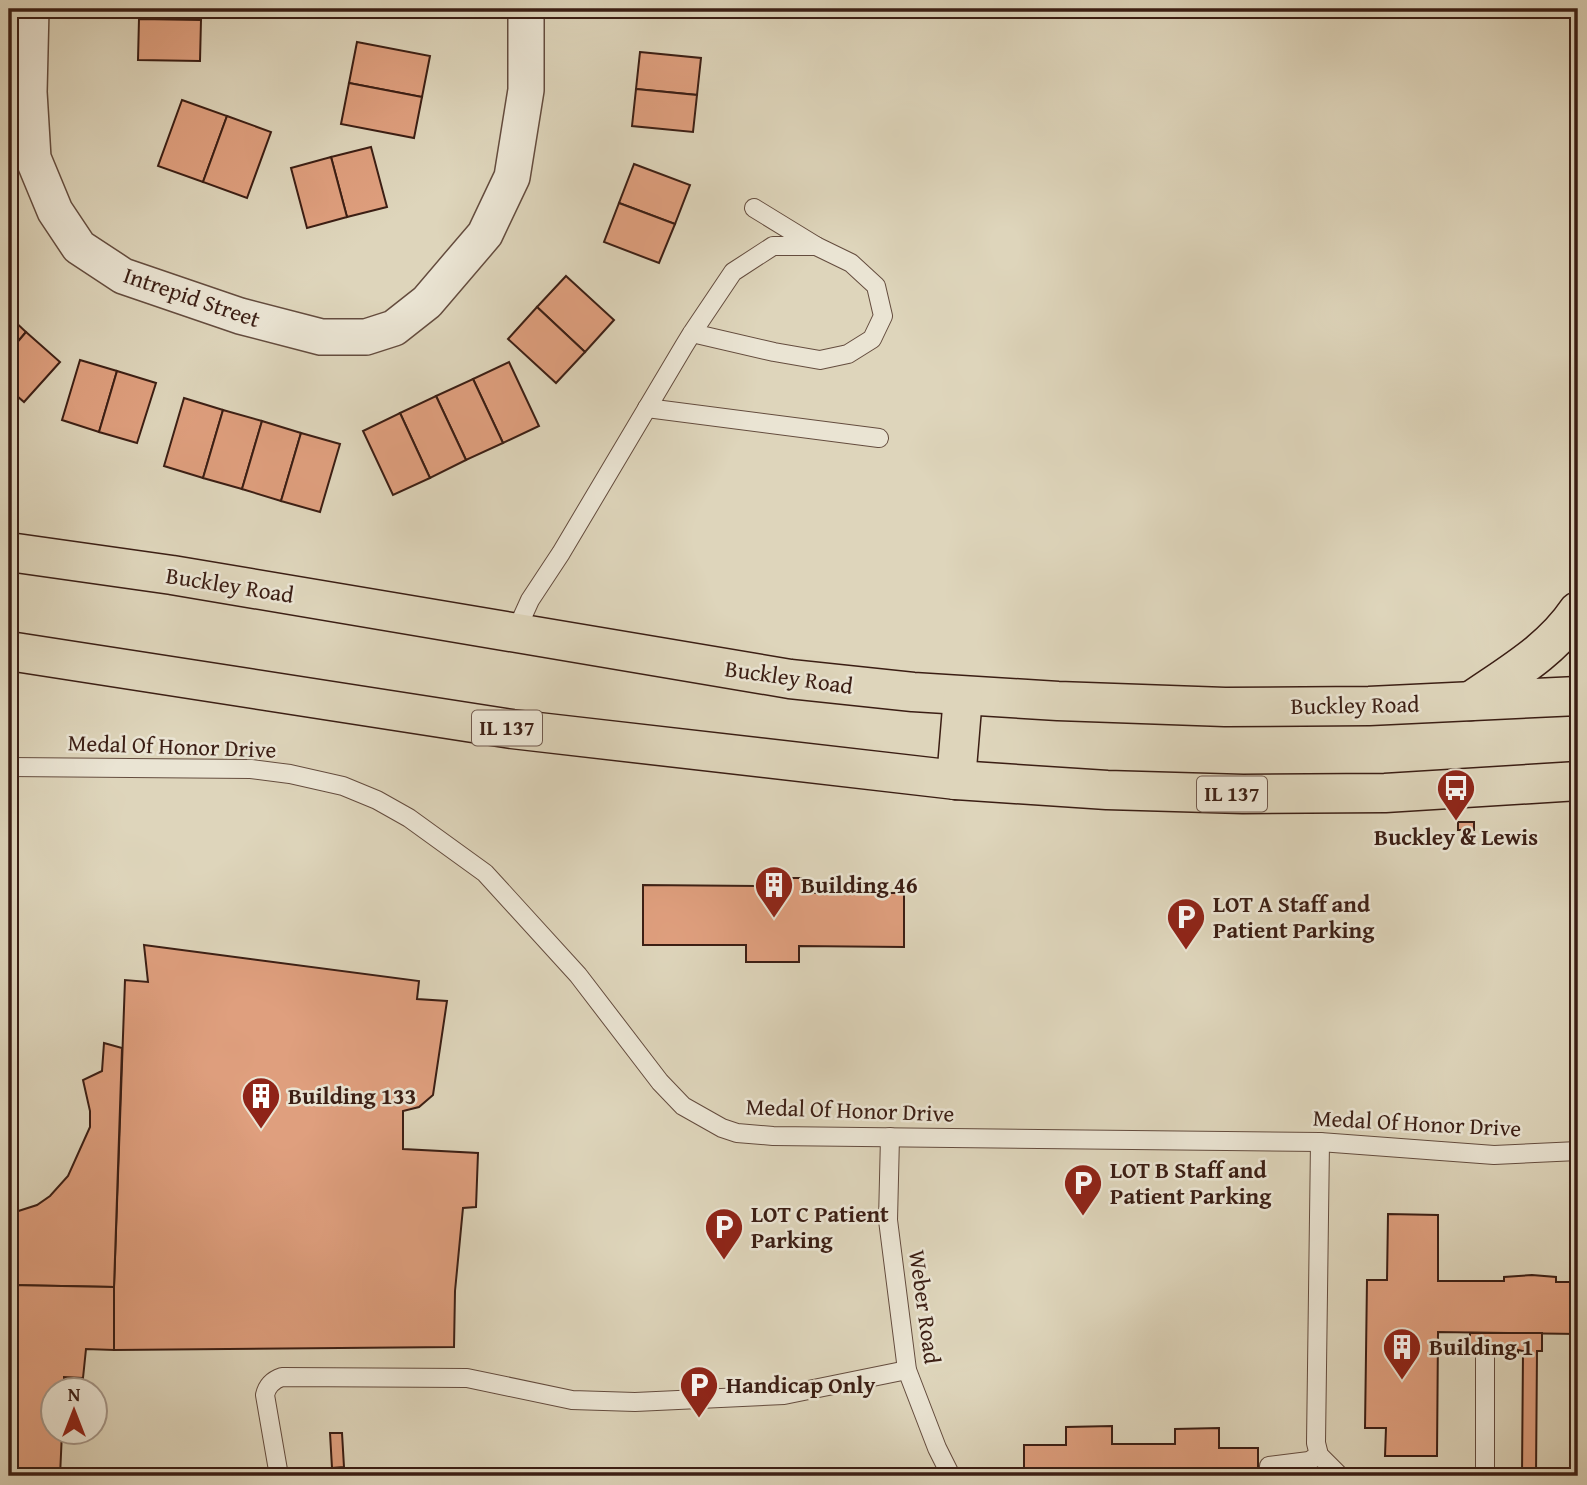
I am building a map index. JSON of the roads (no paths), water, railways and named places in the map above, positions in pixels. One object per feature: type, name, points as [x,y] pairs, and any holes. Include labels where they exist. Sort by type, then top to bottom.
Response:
[{"type":"highway","name":"Buckley Road","points":[[9,552],[172,575],[790,680],[963,696],[1225,707],[1369,706],[1578,696]]},
{"type":"highway","points":[[1470,702],[1546,649],[1564,632],[1578,611]]},
{"type":"highway","name":"IL 137","points":[[9,651],[512,729],[956,780],[1107,790],[1243,794],[1385,793],[1578,781]]},
{"type":"highway","points":[[956,780],[963,696]]},
{"type":"street","name":"Intrepid Street","points":[[30,9],[29,92],[33,158],[55,211],[79,247],[123,276],[240,316],[321,337],[366,337],[394,328],[427,302],[485,234],[512,177],[526,90],[526,9]]},
{"type":"lane","points":[[692,333],[820,360],[848,354],[872,339],[883,316],[876,286],[851,263],[816,246],[754,208]]},
{"type":"lane","points":[[515,632],[530,600],[561,553],[692,333],[733,272],[773,246],[816,246]]},
{"type":"lane","points":[[647,408],[878,438]]},
{"type":"lane","name":"Medal Of Honor Drive","points":[[9,766],[251,769],[290,774],[343,786],[377,800],[409,818],[485,873],[578,975],[660,1082],[683,1106],[703,1119],[737,1133],[773,1136],[1320,1142],[1494,1154],[1578,1151]]},
{"type":"lane","name":"Weber Road","points":[[890,1137],[888,1220],[907,1370],[937,1448],[951,1476]]},
{"type":"lane","points":[[1320,1142],[1316,1443],[1319,1455],[1340,1476]]},
{"type":"lane","points":[[1485,1353],[1485,1476]]},
{"type":"lane","points":[[279,1476],[265,1395],[267,1388],[282,1377],[467,1378],[572,1400],[635,1402],[785,1395],[907,1370]]},
{"type":"lane","points":[[1269,1465],[1310,1461],[1319,1455]]},
{"type":"place","name":"Buckley & Lewis","points":[[1456,822]]},
{"type":"place","name":"Building 46","points":[[774,919]]},
{"type":"place","name":"LOT A Staff and Patient Parking","points":[[1186,951]]},
{"type":"place","name":"Building 133","points":[[261,1130]]},
{"type":"place","name":"LOT B Staff and Patient Parking","points":[[1083,1217]]},
{"type":"place","name":"LOT C Patient Parking","points":[[724,1261]]},
{"type":"place","name":"Building 1","points":[[1402,1381]]},
{"type":"place","name":"Handicap Only","points":[[699,1419]]}]
